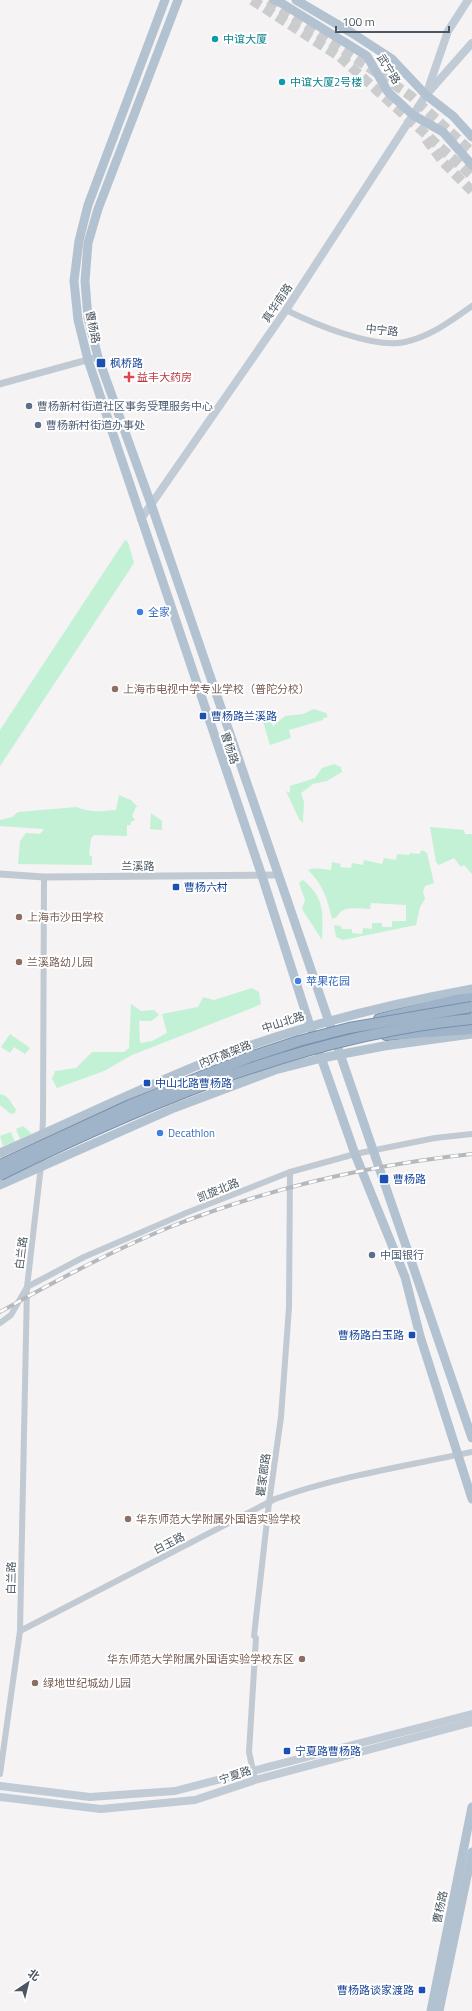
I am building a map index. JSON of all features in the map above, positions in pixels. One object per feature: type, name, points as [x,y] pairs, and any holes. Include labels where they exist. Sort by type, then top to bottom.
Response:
[{"type":"highway","points":[[349,1028],[403,1012],[472,998]]},
{"type":"highway","name":"内环高架路","points":[[0,1165],[130,1105],[250,1057],[299,1041],[349,1028],[472,1007]]},
{"type":"highway","name":"内环高架路","points":[[0,1175],[48,1151],[225,1076],[297,1052],[356,1037],[472,1019]]},
{"type":"highway","points":[[356,1037],[472,1029]]},
{"type":"main road","name":"曹杨路","points":[[165,0],[88,205],[79,241],[74,281],[78,320],[88,360],[262,876],[310,1026],[355,1154],[405,1277],[420,1336],[472,1499]]},
{"type":"main road","name":"曹杨路","points":[[178,0],[98,208],[88,243],[85,281],[88,318],[98,357],[151,504],[277,875],[472,1438]]},
{"type":"main road","name":"武宁路","points":[[274,0],[283,4],[366,56],[388,92],[413,115],[444,132],[472,166]]},
{"type":"main road","name":"武宁路","points":[[296,0],[352,33],[392,59],[426,95],[453,116],[472,137]]},
{"type":"main road","name":"真华南路","points":[[426,95],[448,32],[468,0]]},
{"type":"main road","name":"真华南路","points":[[141,519],[286,310],[426,95],[472,43]]},
{"type":"main road","name":"中山北路","points":[[0,1153],[165,1079],[236,1051],[328,1021],[412,999],[472,989]]},
{"type":"main road","points":[[0,1185],[110,1135],[224,1088],[275,1070],[340,1054],[435,1038],[472,1034]]},
{"type":"main road","name":"宁夏路","points":[[0,1797],[101,1809],[195,1800],[254,1776],[472,1714]]},
{"type":"main road","name":"宁夏路","points":[[0,1786],[90,1797],[175,1792],[254,1776],[472,1722]]},
{"type":"main road","name":"曹杨路","points":[[439,2011],[467,1867],[472,1808]]},
{"type":"main road","name":"曹杨路","points":[[431,2011],[472,1852]]},
{"type":"street","name":"中宁路","points":[[286,310],[330,329],[358,337],[380,342],[403,342],[434,332],[472,306]]},
{"type":"street","points":[[0,384],[98,357]]},
{"type":"street","name":"兰溪路","points":[[0,874],[44,877],[277,875]]},
{"type":"street","name":"白兰路","points":[[20,1631],[27,1287],[41,1166],[42,1135],[44,877]]},
{"type":"street","name":"凯旋北路","points":[[27,1287],[84,1257],[290,1172],[372,1150],[435,1138],[472,1134]]},
{"type":"street","name":"瞿家廊路","points":[[254,1776],[249,1752],[256,1638],[254,1636],[269,1503],[281,1417],[289,1307],[290,1172]]},
{"type":"street","points":[[0,1323],[11,1315],[27,1287]]},
{"type":"street","name":"白玉路","points":[[20,1631],[269,1503],[295,1492],[336,1480],[472,1452]]},
{"type":"street","points":[[0,1774],[20,1631]]},
{"type":"green space","points":[[125,540],[128,542],[134,563],[0,766],[0,730]]},
{"type":"green space","points":[[314,709],[326,713],[328,717],[323,718],[323,720],[289,730],[291,738],[270,745],[262,718],[269,716],[273,726],[285,716],[303,714]]},
{"type":"green space","points":[[334,764],[341,767],[342,772],[327,781],[313,784],[301,793],[304,802],[303,823],[299,819],[286,791],[290,793],[290,786],[315,778],[322,768]]},
{"type":"green space","points":[[119,795],[131,800],[138,807],[136,807],[132,816],[135,820],[131,822],[131,825],[127,825],[127,836],[94,835],[91,838],[89,855],[92,857],[92,865],[18,864],[20,841],[26,833],[40,834],[44,829],[0,826],[0,820],[12,817],[18,812],[77,807],[91,811],[116,810]]},
{"type":"green space","points":[[151,813],[162,821],[162,830],[150,829]]},
{"type":"green space","points":[[430,827],[464,830],[465,834],[472,834],[472,874],[464,865],[461,867],[454,858],[439,865],[436,862]]},
{"type":"green space","points":[[422,850],[427,853],[434,883],[425,886],[423,891],[425,899],[420,907],[416,925],[343,940],[336,937],[334,925],[341,926],[342,929],[352,929],[352,933],[362,934],[363,928],[372,929],[372,923],[382,923],[382,927],[392,927],[392,921],[406,921],[406,905],[371,903],[370,909],[346,909],[339,913],[337,917],[332,919],[324,892],[317,880],[308,870],[316,868],[331,870],[332,862],[341,864],[340,867],[351,868],[352,863],[363,865],[364,860],[382,864],[384,858],[396,860],[397,854],[419,854]]},
{"type":"green space","points":[[303,880],[315,893],[319,900],[323,922],[322,940],[302,909],[305,900],[299,883]]},
{"type":"green space","points":[[252,988],[259,992],[261,1004],[132,1055],[104,1071],[57,1088],[52,1079],[55,1071],[76,1068],[92,1052],[124,1052],[129,1048],[131,1004],[141,1011],[154,1010],[159,1015],[151,1021],[139,1021],[140,1043],[152,1041],[167,1033],[162,1014],[198,1007],[203,997],[214,1000]]},
{"type":"green space","points":[[10,1034],[30,1048],[25,1054],[14,1047],[10,1053],[1,1047]]},
{"type":"green space","points":[[0,1094],[6,1096],[10,1100],[16,1109],[15,1113],[11,1114],[0,1105]]},
{"type":"green space","points":[[23,1126],[32,1134],[20,1139],[16,1129]]},
{"type":"green space","points":[[11,1132],[15,1142],[3,1146],[0,1136]]},
{"type":"tunnel","points":[[252,0],[340,57],[472,176]]},
{"type":"tunnel","points":[[269,0],[411,96],[472,152]]},
{"type":"tunnel","points":[[426,139],[444,163],[472,191]]},
{"type":"railway","points":[[0,1312],[105,1256],[148,1236],[206,1213],[318,1180],[395,1165],[472,1154]]},
{"type":"place","name":"中谊大厦","points":[[215,39]]},
{"type":"place","name":"中谊大厦2号楼","points":[[282,82]]},
{"type":"place","name":"枫桥路","points":[[101,363]]},
{"type":"place","name":"益丰大药房","points":[[129,377]]},
{"type":"place","name":"曹杨新村街道社区事务受理服务中心","points":[[29,406]]},
{"type":"place","name":"曹杨新村街道办事处","points":[[38,425]]},
{"type":"place","name":"全家","points":[[140,612]]},
{"type":"place","name":"上海市电视中学专业学校（普陀分校）","points":[[115,689]]},
{"type":"place","name":"曹杨路兰溪路","points":[[203,716]]},
{"type":"place","name":"曹杨六村","points":[[176,887]]},
{"type":"place","name":"上海市沙田学校","points":[[19,917]]},
{"type":"place","name":"兰溪路幼儿园","points":[[19,962]]},
{"type":"place","name":"苹果花园","points":[[298,981]]},
{"type":"place","name":"中山北路曹杨路","points":[[147,1083]]},
{"type":"place","name":"Decathlon","points":[[160,1133]]},
{"type":"place","name":"曹杨路","points":[[384,1179]]},
{"type":"place","name":"中国银行","points":[[372,1255]]},
{"type":"place","name":"曹杨路白玉路","points":[[412,1335]]},
{"type":"place","name":"华东师范大学附属外国语实验学校","points":[[128,1519]]},
{"type":"place","name":"华东师范大学附属外国语实验学校东区","points":[[302,1659]]},
{"type":"place","name":"绿地世纪城幼儿园","points":[[35,1683]]},
{"type":"place","name":"宁夏路曹杨路","points":[[287,1751]]},
{"type":"place","name":"曹杨路谈家渡路","points":[[422,1990]]}]
